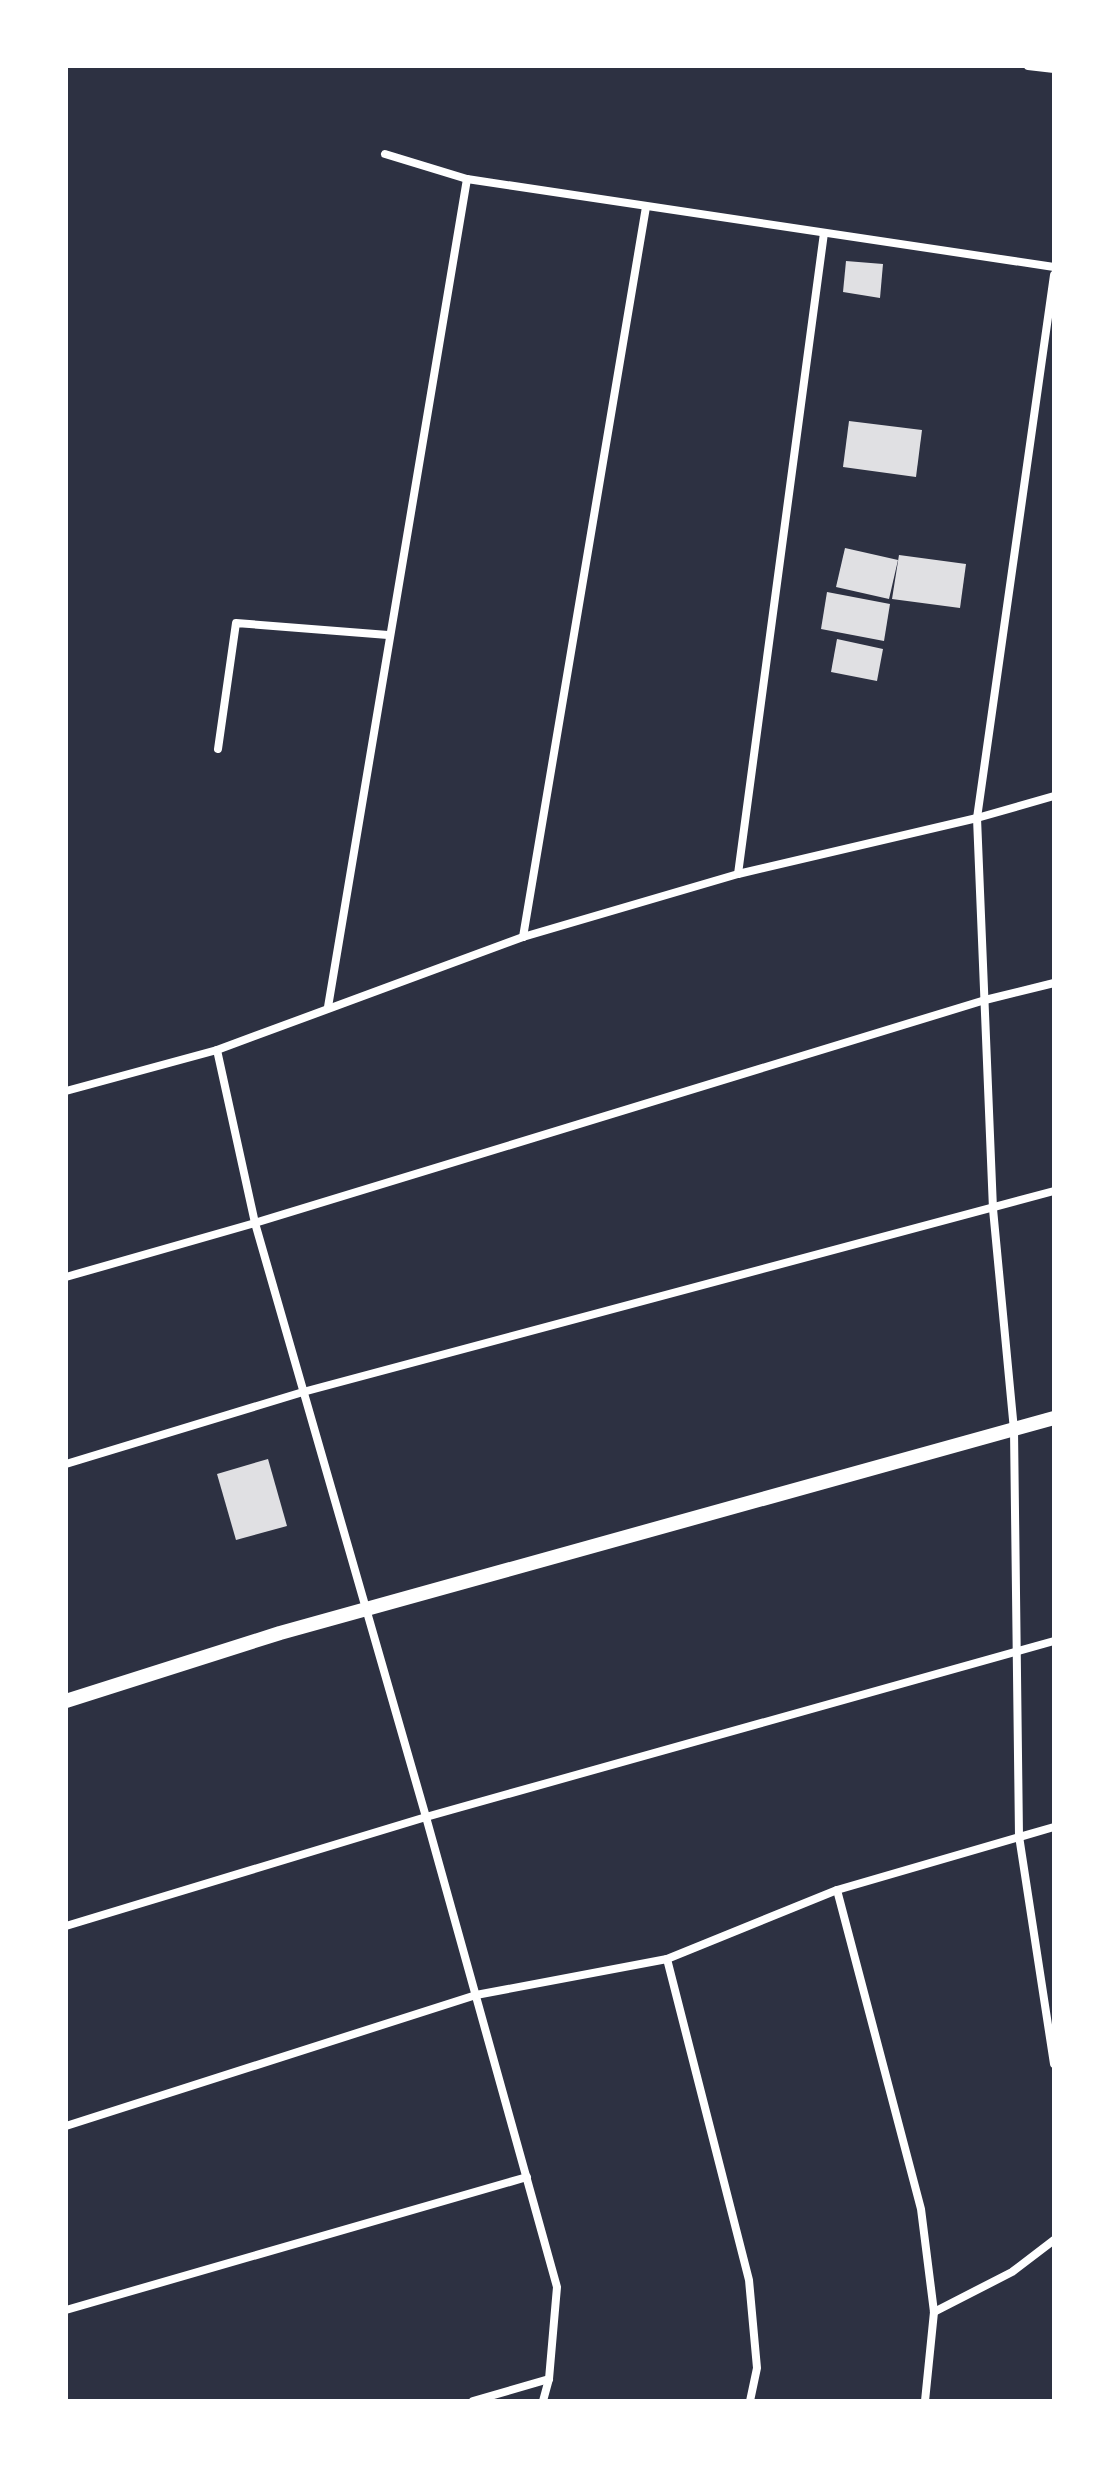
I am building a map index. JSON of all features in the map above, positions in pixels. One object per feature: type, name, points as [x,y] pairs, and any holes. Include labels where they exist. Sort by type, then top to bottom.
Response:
[{"type":"street","points":[[1028,66],[1054,69]]},
{"type":"street","points":[[385,154],[467,179],[1054,267]]},
{"type":"street","points":[[328,1007],[388,635],[467,179]]},
{"type":"street","points":[[523,937],[646,207]]},
{"type":"street","points":[[738,874],[824,233]]},
{"type":"street","points":[[1054,275],[977,818],[993,1209],[1014,1430],[1019,1836],[1054,2064]]},
{"type":"street","points":[[218,749],[236,623],[388,635]]},
{"type":"street","points":[[66,1091],[217,1050],[523,937],[738,874],[977,818],[1054,796]]},
{"type":"street","points":[[66,1277],[255,1223],[985,1000],[1054,983]]},
{"type":"street","points":[[217,1050],[255,1223],[557,2287],[549,2379],[543,2401]]},
{"type":"street","points":[[66,1464],[303,1392],[1054,1191]]},
{"type":"street","points":[[66,1701],[280,1633],[1054,1418]]},
{"type":"street","points":[[66,1926],[426,1817],[1054,1641]]},
{"type":"street","points":[[66,2126],[476,1995],[667,1959],[837,1890],[1054,1827]]},
{"type":"street","points":[[837,1890],[921,2209],[934,2312],[925,2401]]},
{"type":"street","points":[[667,1959],[749,2280],[757,2368],[750,2401]]},
{"type":"street","points":[[66,2310],[527,2177]]},
{"type":"street","points":[[934,2312],[1012,2272],[1054,2240]]},
{"type":"street","points":[[473,2401],[549,2379]]},
{"type":"building","points":[[846,261],[883,264],[880,298],[843,292]]},
{"type":"building","points":[[849,421],[922,430],[916,477],[843,467]]},
{"type":"building","points":[[845,548],[898,560],[889,599],[836,587]]},
{"type":"building","points":[[899,555],[966,564],[960,608],[892,599]]},
{"type":"building","points":[[827,592],[890,604],[884,641],[821,629]]},
{"type":"building","points":[[837,639],[883,649],[877,681],[831,672]]},
{"type":"building","points":[[268,1459],[287,1526],[236,1540],[217,1474]]}]
